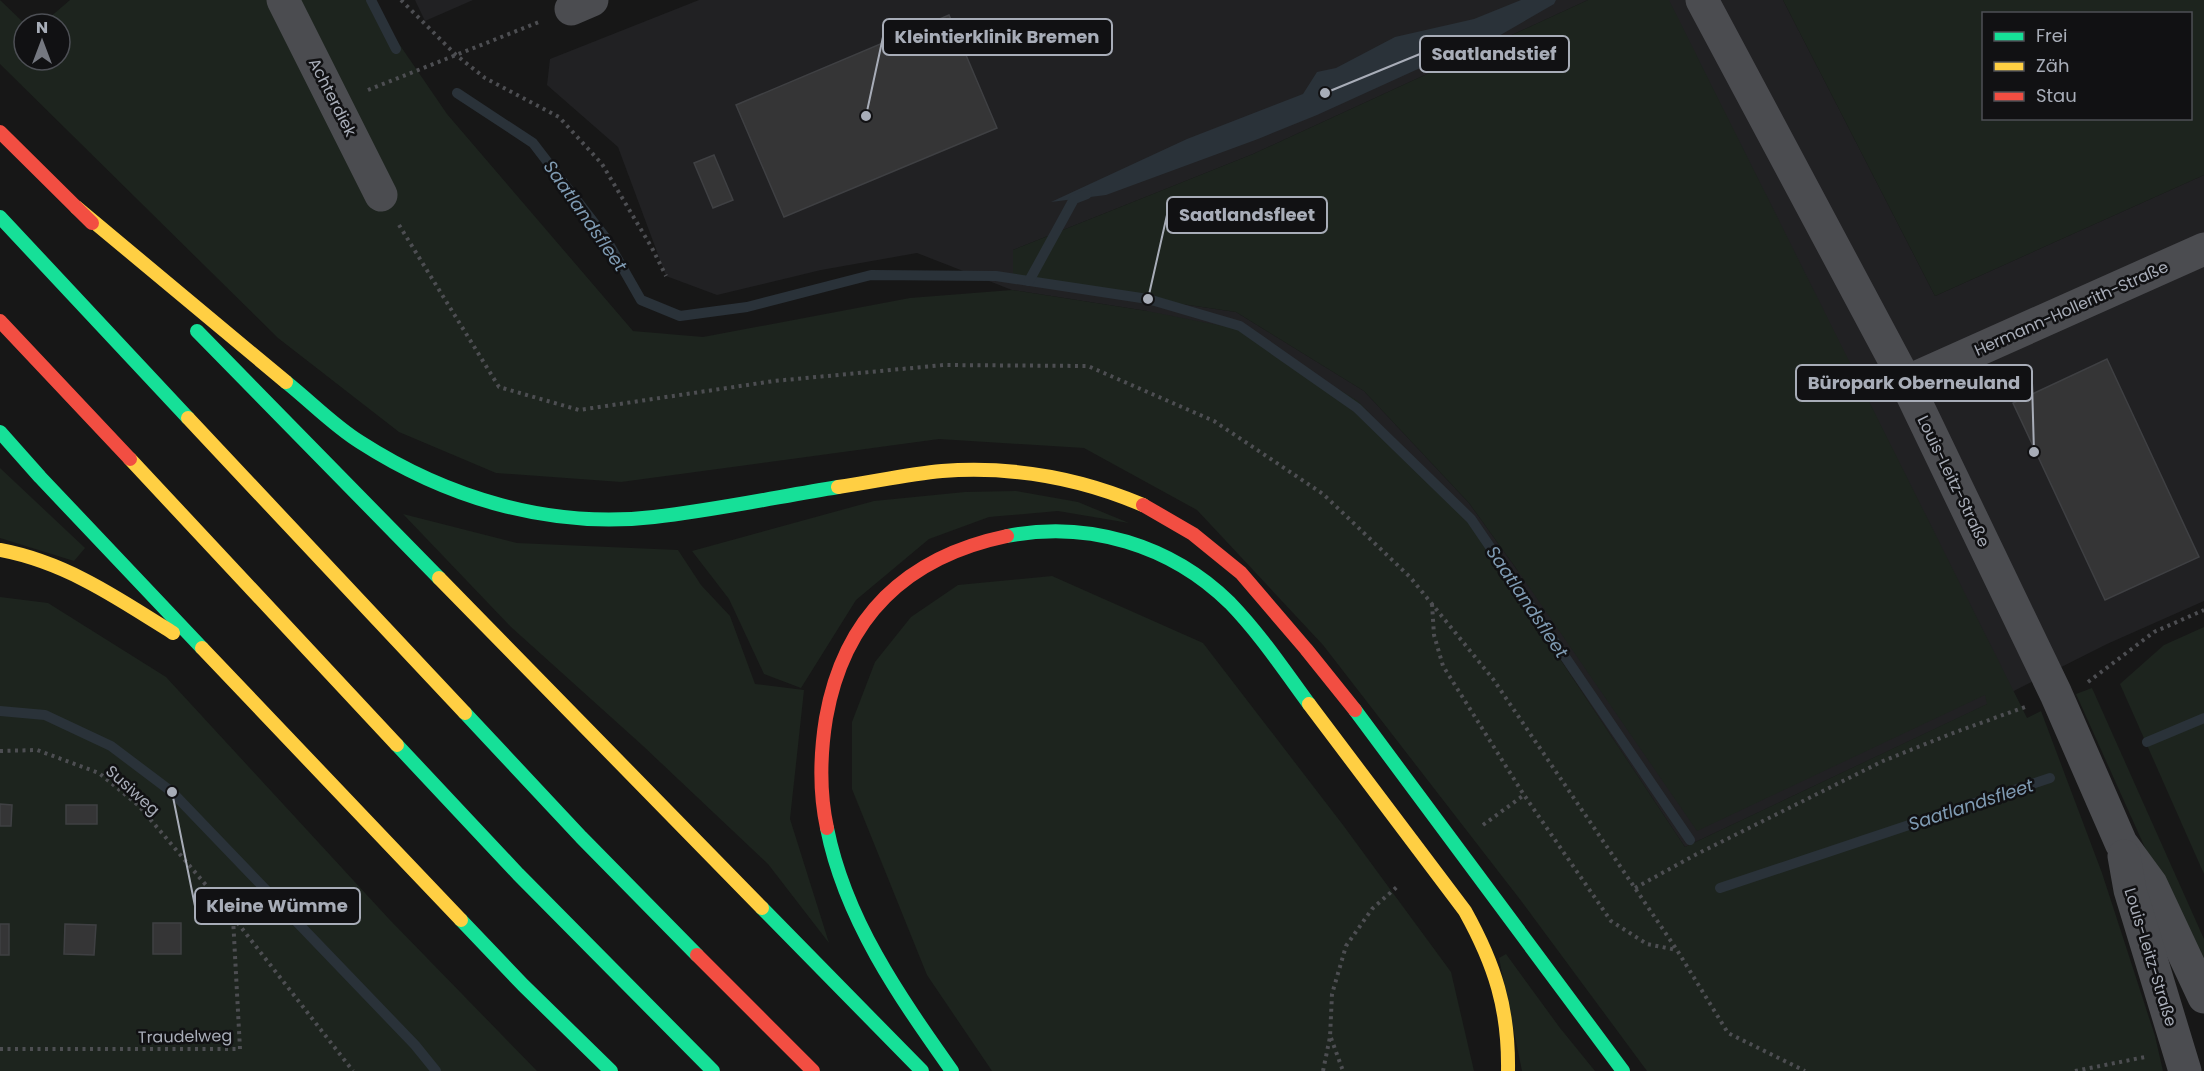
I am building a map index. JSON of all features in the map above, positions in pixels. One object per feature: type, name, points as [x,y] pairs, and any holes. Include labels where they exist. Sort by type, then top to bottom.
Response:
[{"type":"highway","points":[[0,132],[168,302]]},
{"type":"highway","points":[[76,207],[358,441],[436,484],[478,500],[522,511],[565,517],[609,519],[653,517],[941,471],[982,469],[1022,471],[1062,478],[1101,489],[1139,504],[1176,523],[1241,573],[1339,687],[1623,1071]]},
{"type":"highway","points":[[0,217],[581,837],[813,1071]]},
{"type":"highway","points":[[185,319],[922,1071]]},
{"type":"highway","points":[[0,321],[518,874],[713,1071]]},
{"type":"highway","points":[[0,432],[39,477],[524,985],[611,1071]]},
{"type":"highway","points":[[952,1071],[900,996],[870,946],[844,892],[830,846],[823,810],[820,774],[822,737],[829,701],[839,669],[853,640],[870,612],[878,604],[918,572],[945,556],[974,544],[1035,531],[1071,531],[1107,536],[1143,547],[1183,567],[1206,582],[1233,606],[1264,643],[1465,911],[1483,942],[1497,974],[1506,1009],[1509,1044],[1508,1071]]},
{"type":"highway","points":[[0,550],[47,562],[82,577],[211,656]]},
{"type":"street","name":"Achterdiek","points":[[283,0],[381,195]]},
{"type":"street","name":"Louis-Leitz-Straße","points":[[1702,0],[1906,382],[2056,694],[2121,843],[2151,884],[2204,997]]},
{"type":"street","name":"Hermann-Hollerith-Straße","points":[[1906,382],[2204,249]]},
{"type":"street","name":"Louis-Leitz-Straße","points":[[2121,843],[2130,890],[2182,1060]]},
{"type":"path","points":[[401,0],[456,55],[485,78],[559,117],[602,164],[666,276]]},
{"type":"path","points":[[336,103],[581,4]]},
{"type":"path","points":[[381,195],[499,387],[579,410],[774,381],[944,365],[1088,366],[1214,421],[1323,494],[1410,577],[1493,679],[1677,950],[1728,1033],[1805,1071]]},
{"type":"path","points":[[1432,604],[1434,635],[1443,666],[1524,795],[1611,921],[1647,944],[1677,950]]},
{"type":"path","points":[[1635,888],[1695,855],[1883,761],[2092,680],[2154,632],[2204,610]]},
{"type":"path","name":"Susiweg","points":[[0,751],[37,750],[99,773],[139,806],[233,917],[353,1071]]},
{"type":"path","points":[[1482,825],[1524,795]]},
{"type":"path","points":[[1323,1071],[1330,1037],[1332,994],[1346,946],[1372,909],[1399,885]]},
{"type":"path","name":"Traudelweg","points":[[0,1049],[240,1049],[233,917]]},
{"type":"path","points":[[1330,1037],[1343,1071]]},
{"type":"path","points":[[2075,1071],[2182,1060]]},
{"type":"shaded area","points":[[0,0],[12,12],[12,72],[72,72],[72,12],[56,12],[70,0],[369,0],[447,114],[633,331],[703,337],[910,298],[1012,290],[1147,311],[1238,329],[1358,401],[1461,510],[1685,847],[1987,704],[1985,695],[1697,831],[1469,503],[1364,391],[1236,312],[1013,279],[1013,250],[1253,154],[1588,0],[1669,0],[2027,718],[2041,711],[2102,873],[2155,1036],[2163,1071],[1647,1071],[1522,902],[1323,645],[1197,510],[1084,448],[939,439],[621,482],[496,473],[399,432],[278,338],[0,64]]},
{"type":"shaded area","points":[[415,0],[473,0],[425,21]]},
{"type":"shaded area","points":[[699,0],[1588,0],[1253,154],[1013,250],[1013,279],[1236,312],[1364,391],[1469,503],[1518,571],[1640,0],[1783,0],[1935,296],[2204,175],[2204,601],[2107,644],[1988,704],[1685,847],[1461,510],[1147,311],[1012,290],[917,253],[821,270],[717,295],[666,276],[618,147],[547,85],[550,59]]},
{"type":"shaded area","points":[[1521,0],[1556,0],[1554,4],[1497,37],[1440,59],[1258,139],[1106,195],[1051,202],[1187,139],[1303,94],[1317,72],[1336,68],[1395,37],[1474,19]]},
{"type":"shaded area","points":[[1783,0],[2204,0],[2204,175],[1935,296]]},
{"type":"shaded area","points":[[0,468],[85,548],[74,561],[0,538]]},
{"type":"shaded area","points":[[1016,491],[1078,502],[1129,523],[1058,511],[989,517],[929,539],[856,600],[801,688],[764,674],[729,599],[692,551],[874,501],[965,492]]},
{"type":"shaded area","points":[[403,514],[517,543],[678,550],[701,585],[730,616],[755,684],[804,690],[790,819],[829,943],[768,864],[642,745],[511,627]]},
{"type":"shaded area","points":[[1052,576],[1203,643],[1343,825],[1451,972],[1474,1071],[992,1071],[927,975],[852,789],[852,722],[875,662],[911,617],[958,585]]},
{"type":"shaded area","points":[[0,597],[48,603],[166,677],[389,919],[537,1071],[0,1071]]},
{"type":"shaded area","points":[[2204,627],[2204,874],[2120,684],[2164,645]]},
{"type":"shaded area","points":[[2092,688],[2204,939],[2204,976],[2076,694]]},
{"type":"shaded area","points":[[1506,954],[1560,1028],[1595,1071],[1522,1071],[1499,958]]},
{"type":"building","points":[[949,15],[997,128],[784,217],[736,105]]},
{"type":"building","points":[[714,155],[733,200],[713,208],[694,163]]},
{"type":"building","points":[[2107,359],[2199,557],[2105,600],[2013,403]]},
{"type":"building","points":[[0,804],[12,805],[11,826],[0,826]]},
{"type":"building","points":[[66,805],[97,805],[97,824],[66,824]]},
{"type":"building","points":[[153,923],[181,923],[181,954],[153,954]]},
{"type":"building","points":[[0,924],[9,924],[9,955],[0,955]]},
{"type":"building","points":[[65,924],[96,925],[94,955],[64,954]]},
{"type":"waterway","name":"Saatlandsfleet","points":[[371,0],[396,49]]},
{"type":"waterway","name":"Saatlandsfleet","points":[[457,93],[533,143],[605,237],[641,300],[680,316],[747,307],[871,275],[996,276],[1148,299],[1240,326],[1357,408],[1471,519],[1690,840]]},
{"type":"waterway","points":[[1029,281],[1074,199],[1087,194]]},
{"type":"waterway","points":[[0,711],[45,715],[111,746],[172,792],[415,1045],[436,1071]]},
{"type":"waterway","name":"Saatlandsfleet","points":[[2147,742],[2204,718]]},
{"type":"waterway","name":"Saatlandsfleet","points":[[1720,888],[2050,778]]},
{"type":"traffic: fast","points":[[0,217],[188,418]]},
{"type":"traffic: fast","points":[[197,331],[439,578]]},
{"type":"traffic: fast","points":[[286,382],[350,436],[393,462],[464,494],[538,513],[615,520],[654,517],[838,487]]},
{"type":"traffic: fast","points":[[0,432],[202,648]]},
{"type":"traffic: fast","points":[[1007,536],[1037,532],[1098,535],[1155,552],[1182,566],[1230,603],[1271,652],[1309,704]]},
{"type":"traffic: fast","points":[[1355,710],[1623,1071]]},
{"type":"traffic: fast","points":[[465,713],[581,837],[697,955]]},
{"type":"traffic: fast","points":[[397,745],[518,874],[713,1071]]},
{"type":"traffic: fast","points":[[827,828],[835,861],[860,925],[894,985],[952,1071]]},
{"type":"traffic: fast","points":[[762,908],[922,1071]]},
{"type":"traffic: fast","points":[[461,920],[523,985],[611,1071]]},
{"type":"traffic: slow","points":[[76,207],[286,382]]},
{"type":"traffic: slow","points":[[188,418],[465,713]]},
{"type":"traffic: slow","points":[[130,459],[397,745]]},
{"type":"traffic: slow","points":[[838,487],[929,472],[994,470],[1070,481],[1143,505]]},
{"type":"traffic: slow","points":[[0,550],[47,563],[69,572],[173,633]]},
{"type":"traffic: slow","points":[[439,578],[762,908]]},
{"type":"traffic: slow","points":[[202,648],[461,920]]},
{"type":"traffic: slow","points":[[1309,704],[1465,911],[1476,931],[1492,969],[1503,1007],[1508,1071]]},
{"type":"traffic: jam","points":[[0,132],[92,223]]},
{"type":"traffic: jam","points":[[0,321],[130,459]]},
{"type":"traffic: jam","points":[[1143,505],[1193,534],[1241,573],[1355,710]]},
{"type":"traffic: jam","points":[[827,828],[821,773],[826,718],[835,682],[848,650],[865,622],[885,597],[910,576],[939,559],[971,546],[1007,536]]},
{"type":"traffic: jam","points":[[697,955],[813,1071]]},
{"type":"place","name":"Saatlandstief","points":[[1325,93]]},
{"type":"place","name":"Kleintierklinik Bremen","points":[[866,116]]},
{"type":"place","name":"Saatlandsfleet","points":[[1148,299]]},
{"type":"place","name":"Büropark Oberneuland","points":[[2034,452]]},
{"type":"place","name":"Kleine Wümme","points":[[172,792]]}]
